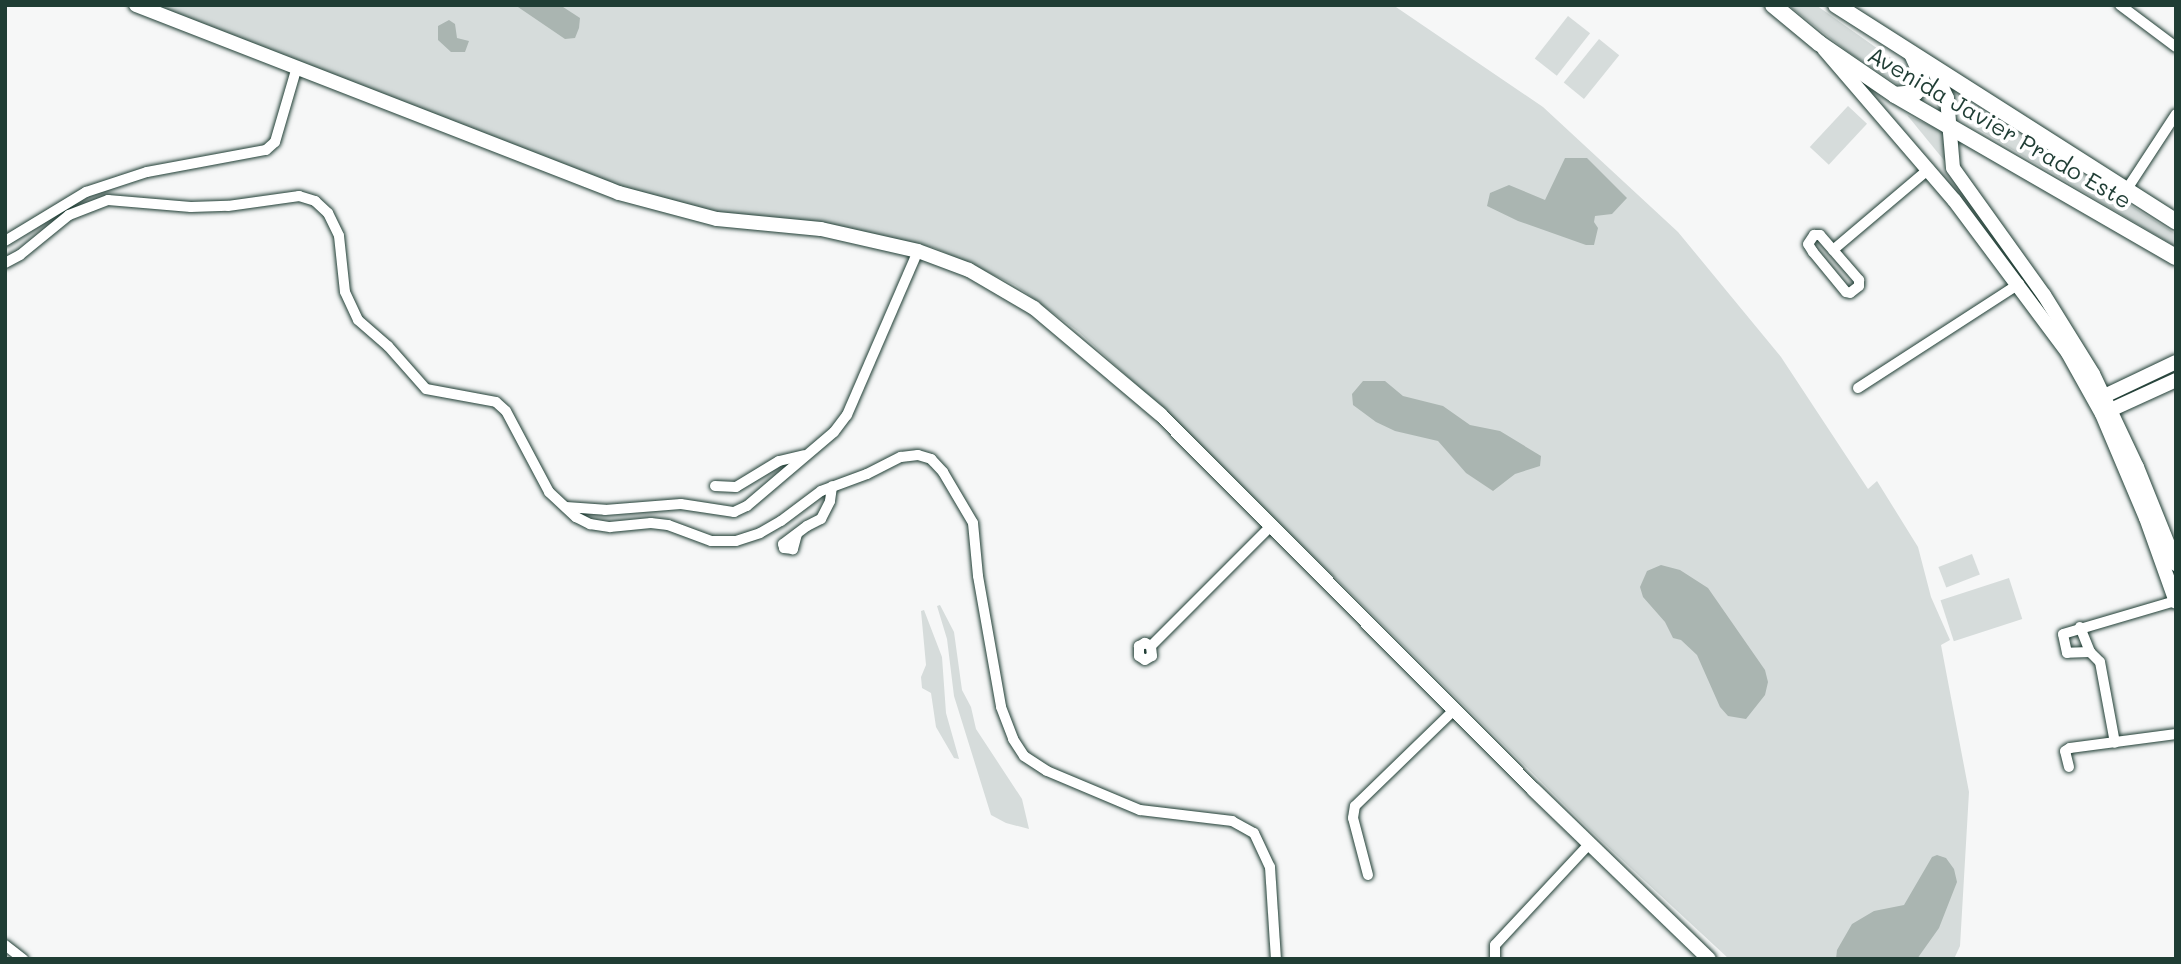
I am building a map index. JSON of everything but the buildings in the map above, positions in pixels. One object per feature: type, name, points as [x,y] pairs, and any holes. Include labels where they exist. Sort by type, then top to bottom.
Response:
[{"type":"main road","name":"Avenida Javier Prado Este","points":[[1773,5],[1819,43],[1895,95],[2176,257]]},
{"type":"main road","name":"Avenida Javier Prado Este","points":[[1836,5],[2125,192],[2176,222]]},
{"type":"main road","points":[[1895,95],[1914,93],[1922,86],[1921,74],[1912,54]]},
{"type":"street","points":[[136,5],[655,204],[717,219],[821,229],[918,251],[969,270],[1034,308],[1160,414],[1709,959]]},
{"type":"street","points":[[2120,5],[2176,47]]},
{"type":"street","points":[[1819,43],[1929,169],[2018,284],[2103,405],[2176,601],[2063,634],[2065,651],[2090,652]]},
{"type":"street","points":[[5,242],[86,192],[147,172],[266,150],[275,142],[297,67]]},
{"type":"street","points":[[1933,68],[1947,98],[1952,161],[1958,176],[2044,295],[2103,405],[2176,564]]},
{"type":"street","points":[[2125,192],[2176,114]]},
{"type":"street","points":[[1833,250],[1929,169]]},
{"type":"street","points":[[5,263],[20,256],[69,215],[108,200],[191,207],[299,196],[315,201],[328,213],[339,236],[345,292],[358,320],[388,346],[426,389],[496,402],[506,411],[549,492],[590,524],[610,527],[651,523],[668,525],[711,541],[736,541],[760,533],[781,521],[805,501],[832,486],[901,457],[918,455],[931,459],[943,472],[973,523],[978,576],[1001,707],[1013,739],[1024,756],[1047,771],[1140,810],[1232,821],[1254,833],[1270,867],[1276,959]]},
{"type":"street","points":[[1814,235],[1820,236],[1833,250],[1859,280],[1859,286],[1850,293],[1846,292],[1812,253],[1809,240],[1814,235]]},
{"type":"street","points":[[565,507],[604,510],[681,504],[734,512],[755,499],[834,432],[846,415],[918,251]]},
{"type":"street","points":[[1858,388],[2018,284]]},
{"type":"street","points":[[2103,405],[2143,376],[2176,362]]},
{"type":"street","points":[[2143,376],[2140,389],[2148,392]]},
{"type":"street","points":[[2103,405],[2148,392],[2176,380]]},
{"type":"street","points":[[715,486],[736,487],[779,461],[805,455]]},
{"type":"street","points":[[797,534],[821,519],[830,501],[832,486]]},
{"type":"street","points":[[1151,646],[1272,525]]},
{"type":"street","points":[[2080,627],[2090,652],[2099,662],[2115,743]]},
{"type":"street","points":[[1368,874],[1353,818],[1355,806],[1455,709]]},
{"type":"street","points":[[2069,767],[2065,751],[2070,748],[2176,734]]},
{"type":"street","points":[[1495,959],[1495,945],[1590,843]]},
{"type":"street","points":[[5,945],[23,959]]},
{"type":"shaded area","points":[[151,5],[1393,5],[1543,107],[1678,232],[1781,357],[1868,489],[1877,481],[1918,547],[1931,597],[1950,640],[1941,645],[1969,792],[1960,946],[1954,959],[1729,959],[1592,832],[1188,432],[1079,332],[1015,285],[935,248],[825,225],[740,218],[653,200]]},
{"type":"shaded area","points":[[515,5],[560,5],[580,18],[575,38],[565,39]]},
{"type":"shaded area","points":[[1788,5],[1816,5],[1912,73],[1916,87],[1901,87],[1848,52]]},
{"type":"shaded area","points":[[1568,16],[1590,33],[1557,76],[1535,59]]},
{"type":"shaded area","points":[[449,20],[455,24],[457,38],[469,41],[465,52],[451,52],[438,40],[438,26]]},
{"type":"shaded area","points":[[1599,39],[1619,55],[1584,99],[1564,83]]},
{"type":"shaded area","points":[[1848,106],[1867,124],[1829,165],[1810,147]]},
{"type":"shaded area","points":[[1978,113],[1987,115],[2176,234],[2176,247],[1976,128],[1971,116]]},
{"type":"shaded area","points":[[1907,115],[1947,133],[1952,170]]},
{"type":"shaded area","points":[[1565,158],[1587,158],[1627,198],[1612,214],[1595,216],[1594,222],[1598,228],[1594,245],[1586,245],[1518,221],[1487,206],[1490,193],[1509,185],[1545,200]]},
{"type":"shaded area","points":[[1363,381],[1385,381],[1403,396],[1443,406],[1470,425],[1500,431],[1541,456],[1540,466],[1515,474],[1493,491],[1466,473],[1438,441],[1395,431],[1376,422],[1353,405],[1352,394]]},
{"type":"shaded area","points":[[1972,554],[1980,575],[1946,587],[1938,567]]},
{"type":"shaded area","points":[[1661,565],[1680,570],[1708,588],[1765,670],[1768,682],[1765,695],[1746,719],[1728,716],[1720,707],[1697,655],[1681,640],[1673,638],[1665,622],[1643,597],[1640,587],[1647,571]]},
{"type":"shaded area","points":[[2009,578],[2022,619],[1954,641],[1941,600]]},
{"type":"shaded area","points":[[940,605],[954,632],[962,690],[971,707],[976,729],[1022,799],[1029,829],[1006,823],[991,815],[954,696],[947,639],[937,606]]},
{"type":"shaded area","points":[[924,610],[942,657],[946,713],[959,759],[954,758],[936,727],[931,693],[922,688],[921,677],[926,665],[921,611]]},
{"type":"shaded area","points":[[1937,855],[1946,858],[1954,869],[1957,882],[1939,928],[1917,959],[1836,959],[1837,950],[1852,924],[1874,911],[1904,905],[1932,857]]}]
